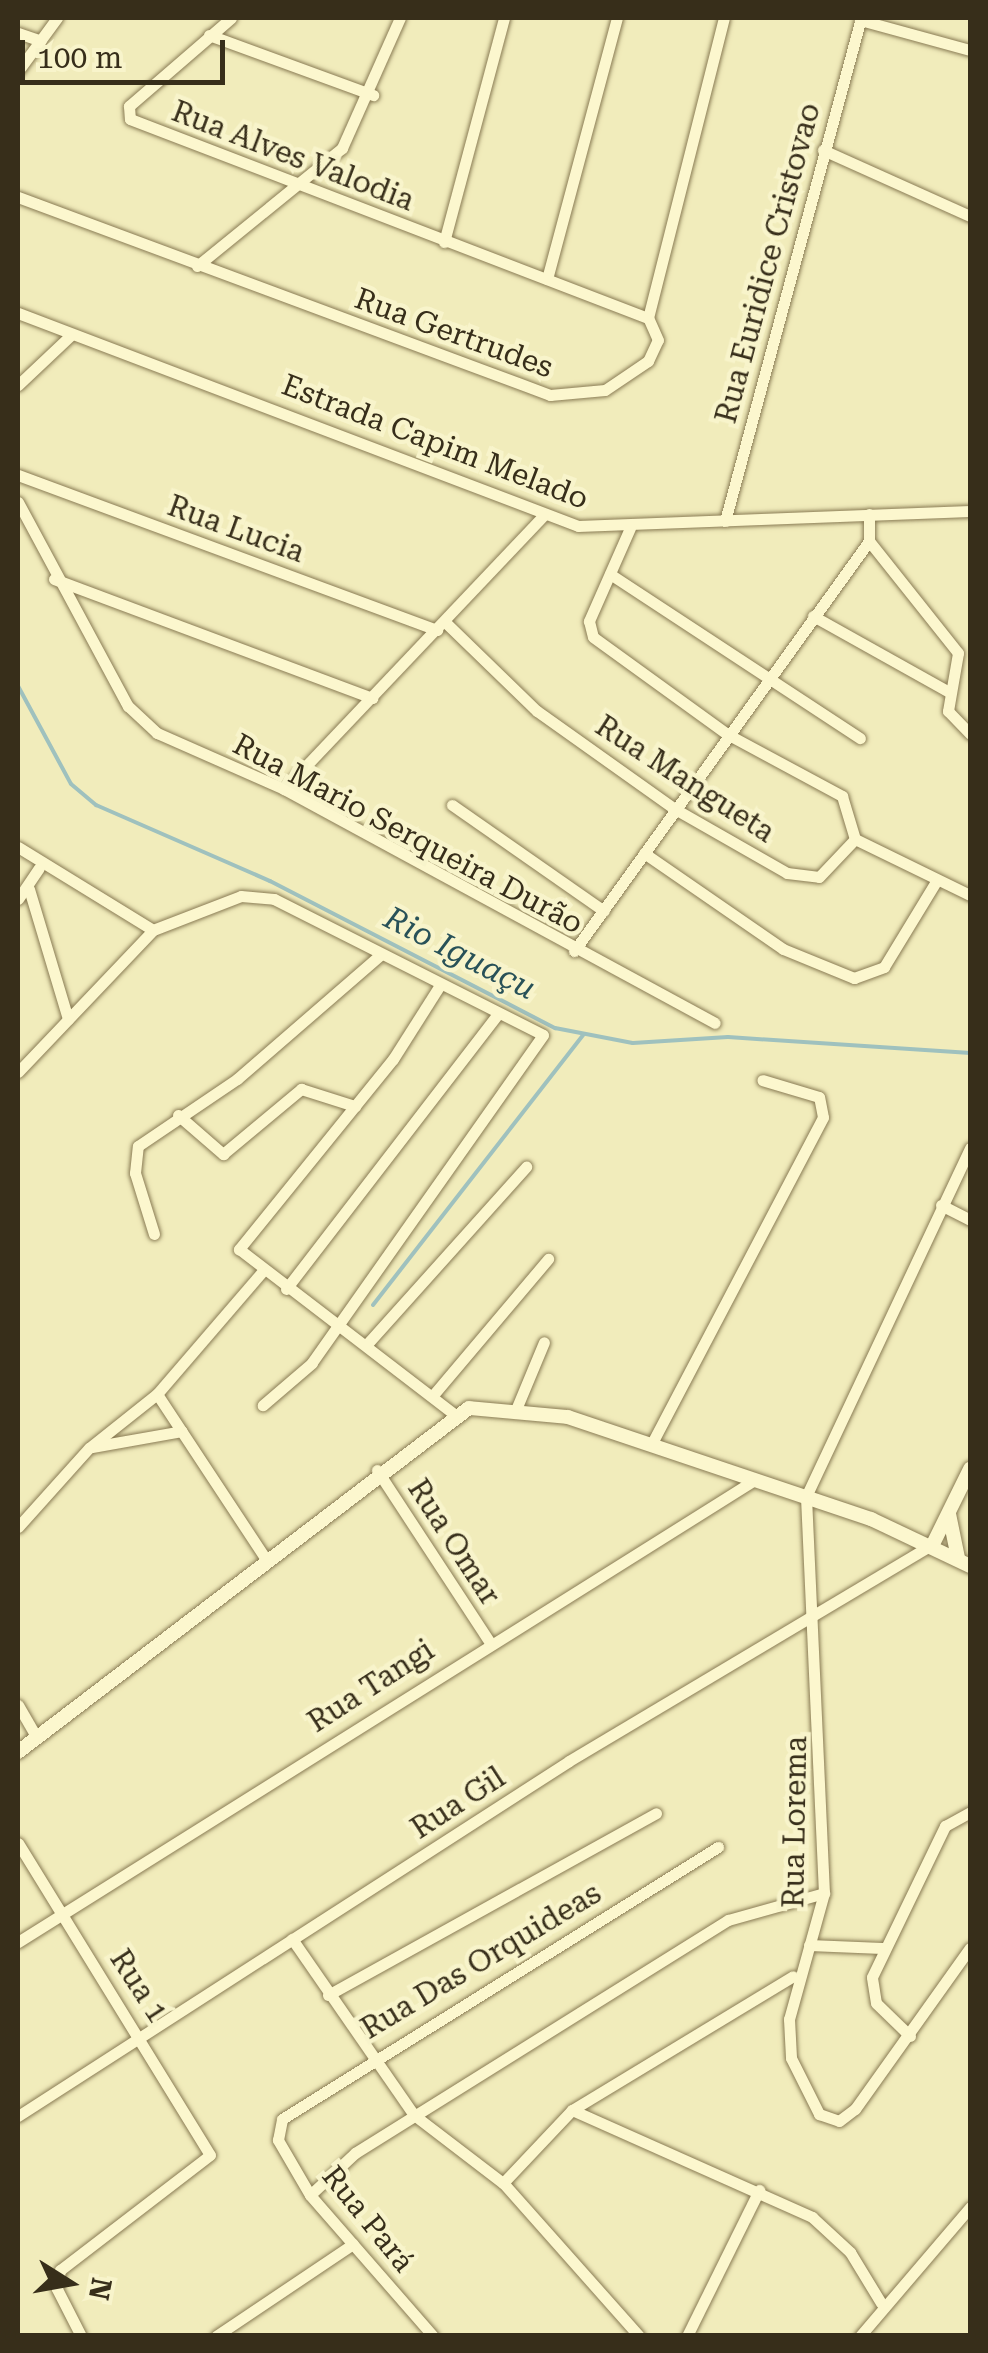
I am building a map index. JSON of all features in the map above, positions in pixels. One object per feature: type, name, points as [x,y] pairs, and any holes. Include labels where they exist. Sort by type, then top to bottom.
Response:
[{"type":"street","points":[[18,71],[57,18]]},
{"type":"street","points":[[209,35],[230,18]]},
{"type":"street","points":[[197,266],[342,148],[373,95],[400,18]]},
{"type":"street","name":"Rua Alves Valodia","points":[[444,242],[504,18]]},
{"type":"street","points":[[547,279],[617,18]]},
{"type":"street","name":"Rua Gertrudes","points":[[18,196],[550,396],[605,390],[632,377],[658,340],[648,318],[724,18]]},
{"type":"street","points":[[860,19],[970,50]]},
{"type":"street","name":"Rua Euridice Cristovao","points":[[725,521],[860,19]]},
{"type":"street","points":[[18,34],[42,41]]},
{"type":"street","points":[[209,35],[373,95]]},
{"type":"street","name":"Rua Alves Valodia","points":[[209,35],[128,114],[302,180],[444,242],[648,318]]},
{"type":"street","points":[[823,150],[970,216]]},
{"type":"street","name":"Estrada Capim Melado","points":[[18,313],[544,514],[630,528],[970,511]]},
{"type":"street","points":[[18,386],[72,334]]},
{"type":"street","name":"Rua Lucia","points":[[18,475],[441,626]]},
{"type":"street","name":"Rua Mario Serqueira Durão","points":[[18,502],[54,579],[144,722],[284,790],[574,952],[715,1023]]},
{"type":"street","points":[[284,790],[544,514]]},
{"type":"street","points":[[574,952],[767,676],[869,541],[869,514]]},
{"type":"street","points":[[630,528],[590,621],[593,637],[726,734],[842,796],[855,839],[970,895]]},
{"type":"street","points":[[869,541],[958,653],[949,692],[952,721],[970,734]]},
{"type":"street","points":[[610,574],[860,738]]},
{"type":"street","points":[[54,579],[372,698]]},
{"type":"street","points":[[813,616],[949,692]]},
{"type":"street","name":"Rua Mangueta","points":[[441,626],[503,683],[675,809],[800,876],[819,878],[855,839]]},
{"type":"street","points":[[452,804],[604,911]]},
{"type":"street","points":[[18,847],[39,868],[152,930]]},
{"type":"street","points":[[644,854],[784,949],[854,978],[884,967],[937,880]]},
{"type":"street","points":[[18,899],[29,889],[39,868]]},
{"type":"street","points":[[29,889],[68,1019]]},
{"type":"street","points":[[18,1072],[152,930],[202,904],[258,895],[498,1014],[532,1026],[543,1046],[336,1320],[302,1376],[262,1405]]},
{"type":"street","points":[[154,1234],[134,1154],[178,1115],[236,1078],[380,955]]},
{"type":"street","points":[[440,985],[355,1106],[241,1244],[261,1272],[368,1343],[455,1415]]},
{"type":"street","points":[[286,1290],[498,1014]]},
{"type":"street","points":[[651,1445],[823,1117],[818,1097],[762,1080]]},
{"type":"street","points":[[178,1115],[223,1154],[301,1089],[355,1106]]},
{"type":"street","points":[[806,1497],[970,1148]]},
{"type":"street","points":[[368,1343],[526,1167]]},
{"type":"street","points":[[941,1205],[970,1220]]},
{"type":"street","points":[[434,1394],[548,1259]]},
{"type":"street","points":[[18,1527],[89,1448],[157,1394],[261,1272]]},
{"type":"street","points":[[516,1406],[544,1342]]},
{"type":"street","points":[[157,1394],[267,1561]]},
{"type":"street","points":[[18,1752],[267,1561],[377,1470],[455,1415],[516,1406],[756,1479],[933,1544],[964,1562]]},
{"type":"street","points":[[89,1448],[182,1431]]},
{"type":"street","points":[[933,1544],[970,1469]]},
{"type":"street","name":"Rua Omar","points":[[377,1470],[489,1641]]},
{"type":"street","name":"Rua Tangi","points":[[18,1942],[489,1641],[756,1479]]},
{"type":"street","name":"Rua Lorema","points":[[806,1497],[815,1614],[824,1893],[809,1945],[794,1976],[791,2058],[818,2114],[839,2121],[910,2036]]},
{"type":"street","points":[[949,1513],[964,1562]]},
{"type":"street","name":"Rua Gil","points":[[18,2116],[292,1939],[933,1544]]},
{"type":"street","points":[[18,1706],[37,1738]]},
{"type":"street","points":[[970,1812],[945,1826],[882,1948],[872,1992],[910,2036],[970,1948]]},
{"type":"street","points":[[328,1995],[656,1813]]},
{"type":"street","name":"Rua 1","points":[[18,1843],[142,2034],[208,2160],[67,2261],[57,2281],[82,2336]]},
{"type":"street","name":"Rua Das Orquideas","points":[[278,2127],[372,2056],[718,1847]]},
{"type":"street","points":[[310,2194],[414,2114],[754,1906],[824,1893]]},
{"type":"street","points":[[292,1939],[414,2114],[503,2183],[639,2336]]},
{"type":"street","points":[[809,1945],[882,1948]]},
{"type":"street","points":[[503,2183],[572,2110],[794,1976]]},
{"type":"street","points":[[572,2110],[759,2190],[833,2233],[881,2303]]},
{"type":"street","name":"Rua Pará","points":[[278,2127],[310,2194],[433,2336]]},
{"type":"street","points":[[687,2336],[759,2190]]},
{"type":"street","points":[[860,2336],[881,2303],[970,2207]]},
{"type":"street","points":[[216,2336],[353,2244]]},
{"type":"waterway","name":"Rio Iguaçu","points":[[18,686],[71,784],[96,805],[270,881],[555,1028],[633,1043],[728,1037],[970,1053]]},
{"type":"waterway","points":[[373,1305],[584,1034]]}]
